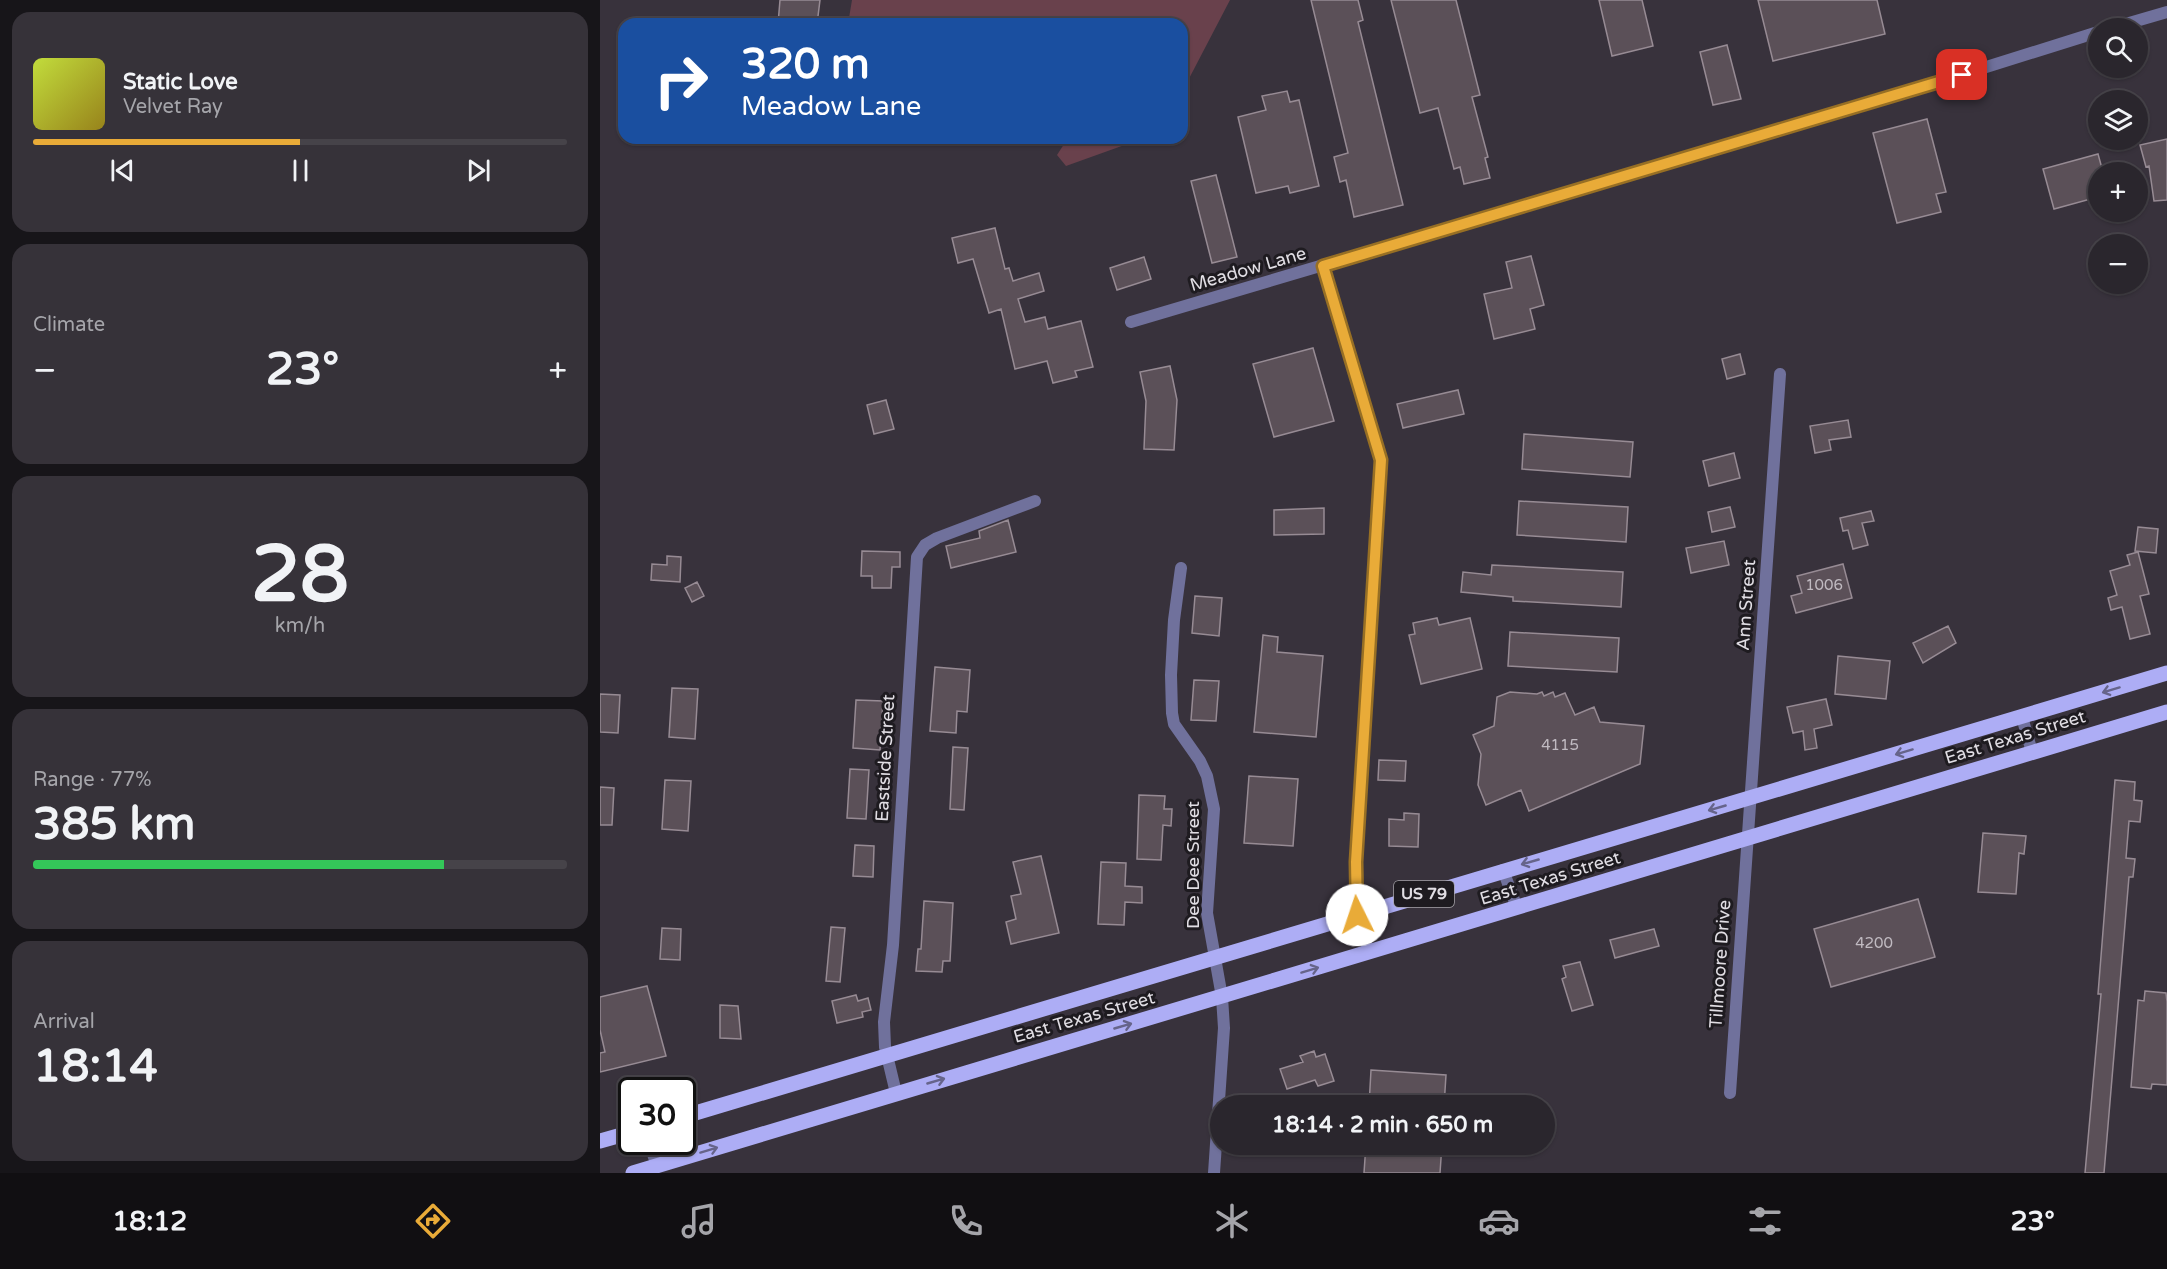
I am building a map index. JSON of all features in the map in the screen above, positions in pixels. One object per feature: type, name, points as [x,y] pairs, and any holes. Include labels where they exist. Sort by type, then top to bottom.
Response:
[{"type":"main road","name":"East Texas Street","points":[[696,1113],[2167,673]]},
{"type":"main road","name":"East Texas Street","points":[[633,1173],[2167,712]]},
{"type":"main road","points":[[600,1141],[618,1136]]},
{"type":"street","points":[[2146,18],[2167,12]]},
{"type":"street","name":"Meadow Lane","points":[[1131,322],[1894,96],[2088,35]]},
{"type":"street","points":[[1323,266],[1381,460],[1356,862],[1357,915],[1369,952]]},
{"type":"street","name":"Ann Street","points":[[1747,838],[1780,374]]},
{"type":"street","name":"Eastside Street","points":[[896,1093],[886,1055],[884,1022],[893,945],[917,557],[925,545],[937,538],[1035,501]]},
{"type":"street","name":"Dee Dee Street","points":[[1181,568],[1174,620],[1170,698],[1174,724],[1200,761],[1211,791],[1214,809],[1207,913],[1222,997],[1223,1059],[1214,1173]]},
{"type":"street","points":[[2022,717],[2032,752]]},
{"type":"street","name":"Tillmoore Drive","points":[[1730,1093],[1747,838]]},
{"type":"street","points":[[1503,870],[1517,908]]},
{"type":"street","points":[[653,1155],[657,1166]]},
{"type":"shaded area","points":[[852,0],[1230,0],[1188,80],[1188,18],[849,18]]},
{"type":"shaded area","points":[[1064,144],[1127,144],[1066,166],[1057,155]]},
{"type":"building","points":[[780,0],[820,0],[818,18],[778,18]]},
{"type":"building","points":[[1311,0],[1358,0],[1363,20],[1358,22],[1403,205],[1354,217],[1346,180],[1340,182],[1334,157],[1348,153]]},
{"type":"building","points":[[1391,0],[1456,0],[1480,95],[1472,97],[1488,157],[1485,158],[1490,178],[1464,184],[1460,167],[1454,169],[1438,108],[1420,113]]},
{"type":"building","points":[[1599,0],[1642,0],[1653,46],[1612,56]]},
{"type":"building","points":[[1758,0],[1877,0],[1885,34],[1773,61]]},
{"type":"building","points":[[1727,45],[1741,99],[1713,105],[1700,52]]},
{"type":"building","points":[[1287,91],[1290,102],[1299,100],[1319,186],[1290,193],[1288,186],[1256,193],[1238,117],[1266,110],[1262,96]]},
{"type":"building","points":[[1927,119],[1946,192],[1936,194],[1941,212],[1897,223],[1873,133]]},
{"type":"building","points":[[2167,139],[2167,200],[2154,201],[2149,166],[2148,162],[2145,162],[2141,150],[2148,150],[2148,143]]},
{"type":"building","points":[[2098,154],[2100,162],[2088,162],[2088,200],[2054,209],[2043,169]]},
{"type":"building","points":[[1216,175],[1237,257],[1212,263],[1191,181]]},
{"type":"building","points":[[995,228],[1005,269],[1009,268],[1013,281],[1039,273],[1044,291],[1018,299],[1025,322],[1045,317],[1048,329],[1081,321],[1093,367],[1075,371],[1077,377],[1053,383],[1047,361],[1015,369],[1001,309],[989,313],[973,259],[958,263],[952,238]]},
{"type":"building","points":[[1531,256],[1544,305],[1530,309],[1535,329],[1494,339],[1484,294],[1512,288],[1506,262]]},
{"type":"building","points":[[1144,257],[1151,279],[1117,290],[1110,268]]},
{"type":"building","points":[[1313,348],[1334,421],[1274,437],[1253,364]]},
{"type":"building","points":[[1740,354],[1745,374],[1727,379],[1722,359]]},
{"type":"building","points":[[1170,366],[1177,400],[1174,450],[1144,449],[1146,401],[1140,372]]},
{"type":"building","points":[[1458,390],[1464,414],[1403,428],[1397,404]]},
{"type":"building","points":[[886,400],[894,429],[874,434],[867,405]]},
{"type":"building","points":[[1848,420],[1851,437],[1829,440],[1831,450],[1815,453],[1810,426]]},
{"type":"building","points":[[1524,434],[1633,442],[1630,477],[1522,469]]},
{"type":"building","points":[[1734,453],[1740,478],[1709,486],[1703,461]]},
{"type":"building","points":[[1519,501],[1628,507],[1626,542],[1517,535]]},
{"type":"building","points":[[1730,507],[1735,527],[1712,532],[1708,512]]},
{"type":"building","points":[[1324,508],[1324,534],[1274,535],[1274,510]]},
{"type":"building","points":[[1871,511],[1874,521],[1862,523],[1868,545],[1853,549],[1848,530],[1843,531],[1840,518]]},
{"type":"building","points":[[1008,520],[1016,552],[951,568],[946,546],[980,538],[979,531]]},
{"type":"building","points":[[2138,527],[2158,529],[2156,553],[2135,551]]},
{"type":"building","points":[[1724,541],[1729,565],[1691,573],[1686,548]]},
{"type":"building","points":[[862,551],[900,552],[900,567],[892,567],[891,588],[872,588],[872,576],[861,576]]},
{"type":"building","points":[[2138,552],[2149,594],[2140,596],[2150,634],[2130,639],[2122,607],[2111,610],[2108,598],[2117,595],[2110,571],[2130,565],[2127,555]]},
{"type":"building","points":[[667,556],[681,557],[680,582],[651,580],[652,564],[667,565]]},
{"type":"building","points":[[1843,564],[1852,598],[1796,613],[1791,596],[1802,593],[1797,576]]},
{"type":"building","points":[[1492,565],[1623,572],[1621,607],[1513,601],[1513,597],[1461,592],[1463,572],[1491,575]]},
{"type":"building","points":[[697,582],[704,596],[692,602],[685,588]]},
{"type":"building","points":[[1195,596],[1222,598],[1219,636],[1192,633]]},
{"type":"building","points":[[1437,618],[1439,625],[1470,618],[1482,669],[1421,684],[1409,635],[1415,634],[1413,623]]},
{"type":"building","points":[[1948,626],[1956,643],[1923,663],[1913,643]]},
{"type":"building","points":[[1510,632],[1619,638],[1617,672],[1508,666]]},
{"type":"building","points":[[1263,635],[1278,637],[1277,652],[1323,656],[1316,737],[1254,732]]},
{"type":"building","points":[[1838,656],[1890,661],[1886,699],[1835,694]]},
{"type":"building","points":[[935,667],[970,670],[967,712],[957,711],[956,733],[930,731]]},
{"type":"building","points":[[1194,680],[1219,681],[1216,721],[1191,720]]},
{"type":"building","points":[[672,688],[698,689],[695,739],[669,737]]},
{"type":"building","points":[[1510,692],[1537,694],[1542,692],[1544,696],[1553,692],[1555,697],[1565,693],[1575,715],[1594,707],[1600,722],[1644,726],[1640,764],[1529,811],[1521,790],[1486,805],[1478,785],[1481,754],[1473,735],[1494,726],[1497,697]]},
{"type":"building","points":[[600,694],[620,695],[618,733],[600,732]]},
{"type":"building","points":[[1826,699],[1832,725],[1814,729],[1817,748],[1805,750],[1803,731],[1793,733],[1787,707]]},
{"type":"building","points":[[856,700],[883,701],[880,750],[853,748]]},
{"type":"building","points":[[953,747],[968,748],[964,810],[950,809]]},
{"type":"building","points":[[1379,760],[1406,761],[1405,781],[1378,780]]},
{"type":"building","points":[[850,769],[869,770],[866,819],[847,818]]},
{"type":"building","points":[[1249,776],[1298,779],[1293,846],[1244,843]]},
{"type":"building","points":[[665,780],[691,781],[688,831],[662,829]]},
{"type":"building","points":[[2115,780],[2135,782],[2134,800],[2142,801],[2140,822],[2129,821],[2126,858],[2135,859],[2133,877],[2129,877],[2104,1173],[2085,1173],[2101,994],[2098,994]]},
{"type":"building","points":[[600,787],[614,788],[612,825],[600,825]]},
{"type":"building","points":[[1139,795],[1165,796],[1164,809],[1172,809],[1171,826],[1163,825],[1161,860],[1137,859]]},
{"type":"building","points":[[1404,813],[1419,814],[1418,847],[1389,846],[1389,819],[1404,820]]},
{"type":"building","points":[[1983,833],[2026,836],[2024,854],[2019,853],[2016,894],[1978,892]]},
{"type":"building","points":[[855,845],[874,846],[873,877],[853,876]]},
{"type":"building","points":[[1041,856],[1059,933],[1011,944],[1006,922],[1016,919],[1011,896],[1021,894],[1013,862]]},
{"type":"building","points":[[1101,862],[1126,863],[1125,886],[1142,887],[1142,903],[1125,902],[1124,925],[1098,924]]},
{"type":"building","points":[[1918,899],[1935,957],[1831,987],[1814,929]]},
{"type":"building","points":[[924,901],[953,903],[950,961],[943,961],[942,972],[916,971],[918,949],[921,949]]},
{"type":"building","points":[[831,927],[845,928],[840,982],[826,981]]},
{"type":"building","points":[[662,928],[681,929],[680,960],[660,959]]},
{"type":"building","points":[[1654,929],[1659,946],[1615,958],[1610,940]]},
{"type":"building","points":[[1580,962],[1593,1005],[1572,1011],[1562,979],[1566,977],[1563,966]]},
{"type":"building","points":[[647,986],[666,1056],[600,1072],[600,1053],[605,1052],[600,1030],[600,997]]},
{"type":"building","points":[[2145,991],[2166,993],[2167,1002],[2167,1085],[2152,1084],[2151,1089],[2131,1087],[2138,1000],[2144,1001]]},
{"type":"building","points":[[856,995],[858,1001],[868,998],[871,1010],[862,1012],[863,1017],[837,1023],[832,1001]]},
{"type":"building","points":[[720,1005],[738,1006],[741,1039],[720,1038]]},
{"type":"building","points":[[1314,1051],[1316,1057],[1325,1054],[1334,1081],[1318,1086],[1315,1080],[1287,1089],[1280,1069],[1303,1062],[1300,1056]]},
{"type":"building","points":[[1371,1070],[1446,1075],[1445,1095],[1370,1095]]},
{"type":"building","points":[[1365,1155],[1441,1155],[1440,1173],[1364,1173]]},
{"type":"route","points":[[1357,915],[1356,862],[1382,478],[1381,460],[1323,266],[1962,75]]}]
